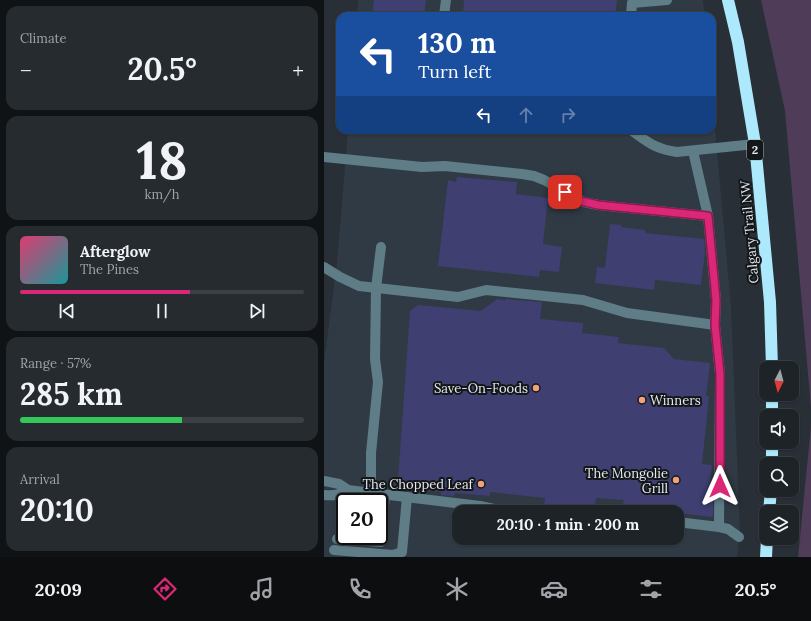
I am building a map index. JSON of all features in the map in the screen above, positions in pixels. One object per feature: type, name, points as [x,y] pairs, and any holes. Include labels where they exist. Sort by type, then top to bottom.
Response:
[{"type":"highway","name":"Calgary Trail NW","points":[[728,0],[738,42],[755,144],[770,302],[772,361]]},
{"type":"highway","points":[[766,557],[767,545]]},
{"type":"lane","points":[[444,12],[446,0]]},
{"type":"lane","points":[[631,12],[632,3],[667,0]]},
{"type":"lane","points":[[636,134],[650,144],[661,149],[677,152],[733,145],[755,144]]},
{"type":"lane","points":[[693,151],[708,216],[716,300],[715,325],[720,374],[719,527]]},
{"type":"lane","points":[[324,157],[422,167],[445,166],[522,174],[534,176],[581,201],[598,205],[708,216]]},
{"type":"lane","points":[[324,480],[338,484],[348,490],[371,493],[371,453],[378,382],[375,359],[376,288],[381,248]]},
{"type":"lane","points":[[324,267],[359,286],[458,297],[486,290],[583,300],[627,313],[715,325]]},
{"type":"lane","points":[[324,495],[340,495],[348,490]]},
{"type":"lane","points":[[388,495],[471,505]]},
{"type":"lane","points":[[334,550],[393,555],[402,552],[407,497]]},
{"type":"lane","points":[[684,523],[728,529],[740,537]]},
{"type":"shaded area","points":[[358,0],[703,0],[704,12],[357,12]]},
{"type":"shaded area","points":[[761,0],[811,0],[811,408],[785,111]]},
{"type":"shaded area","points":[[348,134],[715,134],[731,306],[740,532],[737,557],[324,557],[324,363],[337,262]]},
{"type":"shaded area","points":[[811,426],[811,557],[798,557]]},
{"type":"building","points":[[374,0],[426,0],[424,12],[372,12]]},
{"type":"building","points":[[464,0],[617,0],[616,12],[463,12]]},
{"type":"building","points":[[457,177],[517,182],[516,194],[548,198],[543,244],[562,247],[559,272],[540,270],[539,277],[438,266],[448,180],[456,182]]},
{"type":"building","points":[[610,224],[645,230],[645,233],[704,239],[705,252],[701,285],[655,280],[654,290],[595,283],[597,267],[605,268]]},
{"type":"building","points":[[497,299],[542,302],[540,319],[583,323],[582,333],[619,337],[618,343],[664,348],[674,359],[710,363],[706,396],[709,396],[702,464],[712,465],[708,501],[713,501],[713,517],[684,514],[684,505],[633,505],[623,504],[624,500],[596,498],[595,505],[544,505],[545,498],[490,492],[490,496],[455,493],[454,496],[441,495],[441,492],[402,487],[398,481],[410,311],[418,305],[481,311]]},
{"type":"place","name":"Save-On-Foods","points":[[536,388]]},
{"type":"place","name":"Winners","points":[[642,400]]},
{"type":"place","name":"The Mongolie Grill","points":[[676,480]]},
{"type":"place","name":"The Chopped Leaf","points":[[481,484]]},
{"type":"route","points":[[565,192],[581,201],[598,205],[708,216],[716,300],[715,325],[720,374],[720,486]]}]
